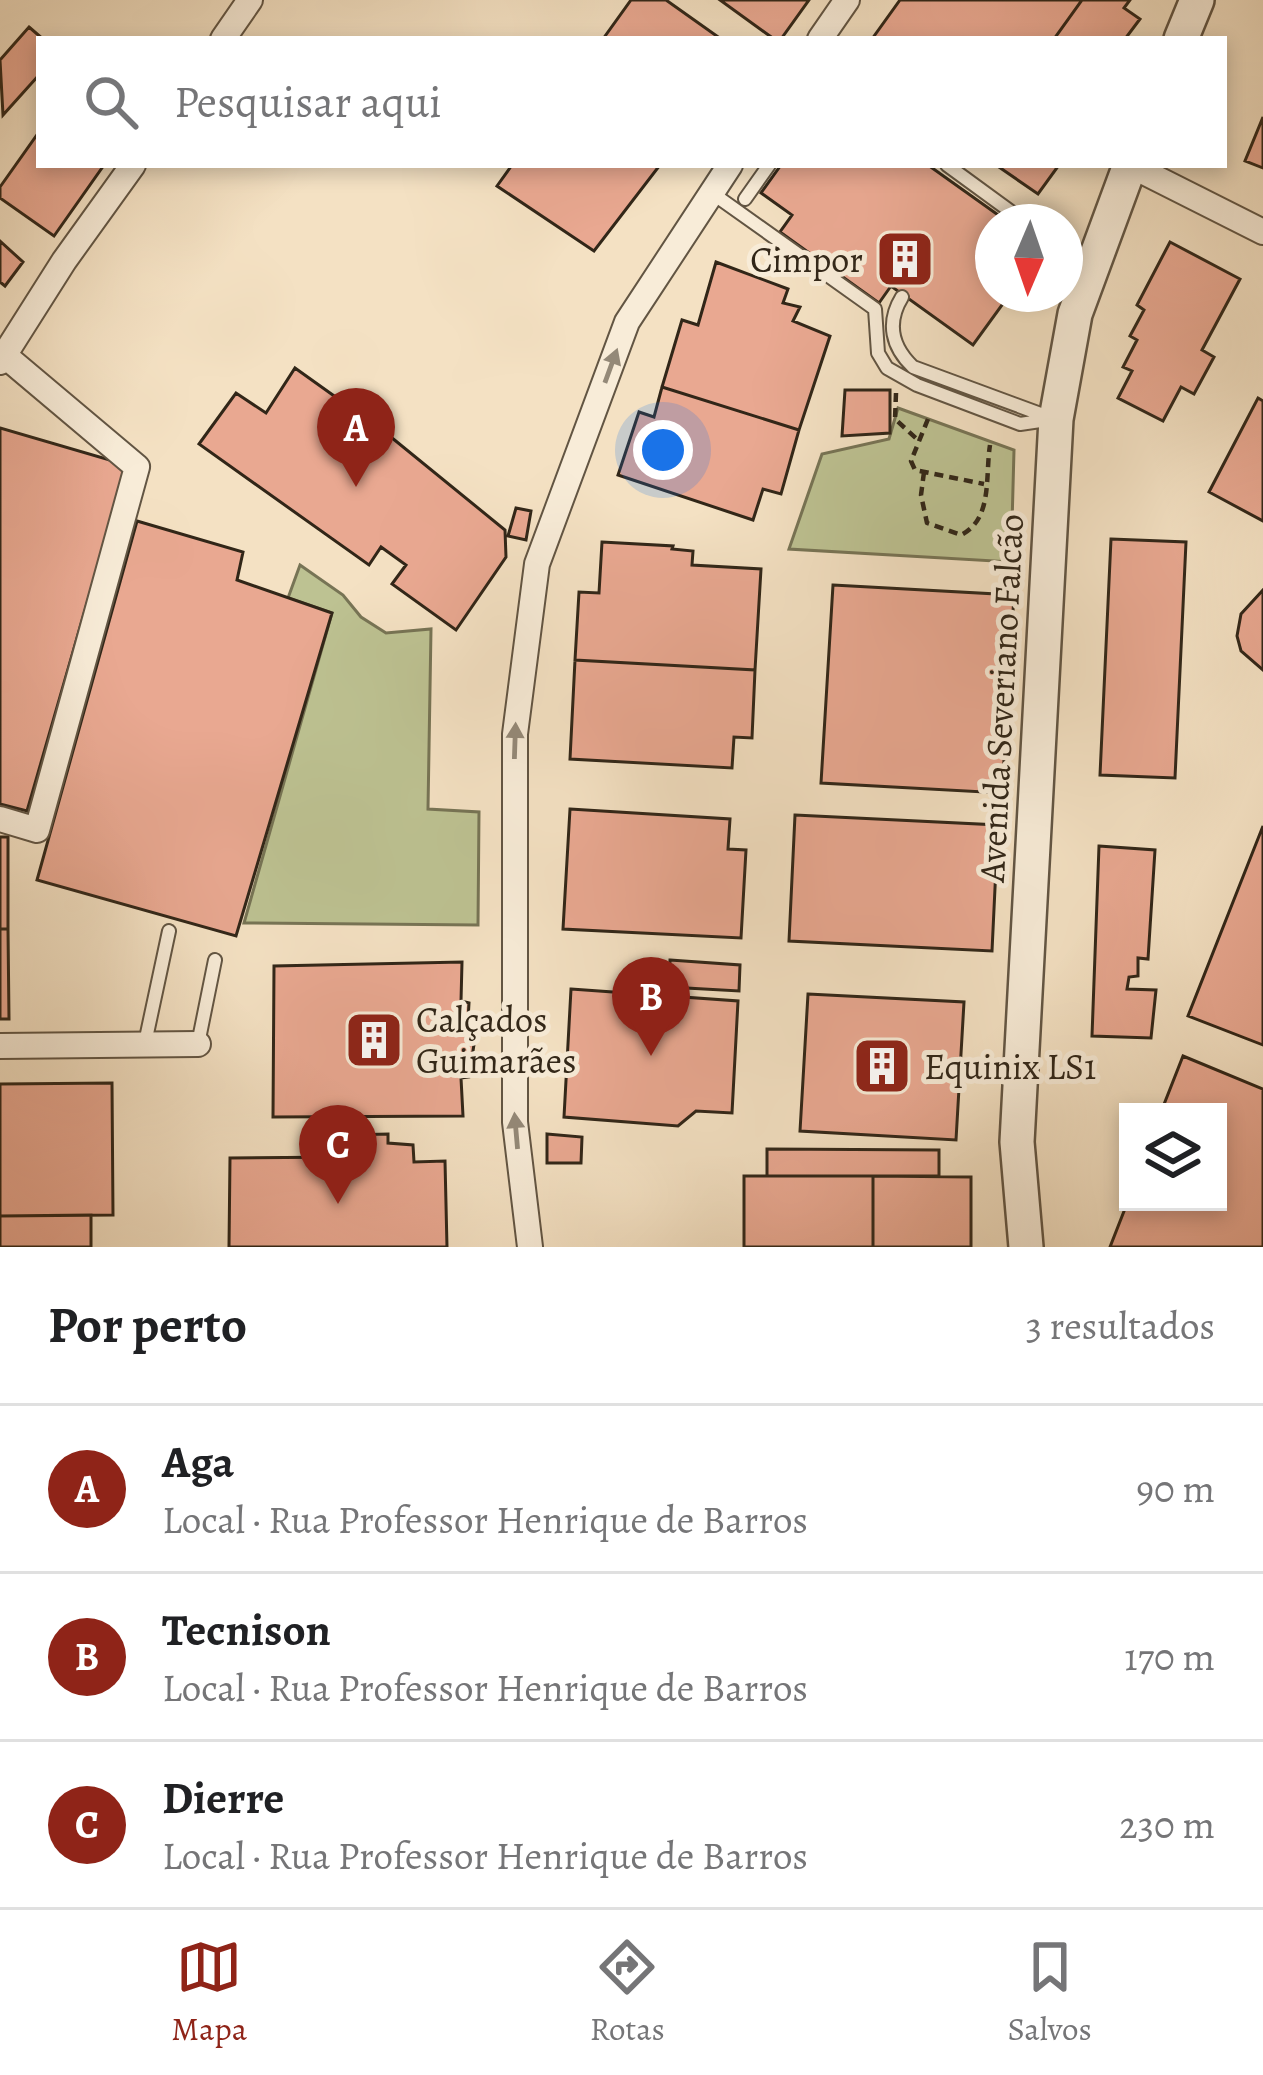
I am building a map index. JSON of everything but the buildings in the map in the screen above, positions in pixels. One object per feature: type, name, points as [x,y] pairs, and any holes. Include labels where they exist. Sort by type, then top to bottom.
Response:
[{"type":"street","points":[[225,36],[250,0]]},
{"type":"street","points":[[822,36],[847,0]]},
{"type":"street","points":[[1182,36],[1197,0]]},
{"type":"street","points":[[0,819],[37,830],[137,467],[2,359],[131,168]]},
{"type":"street","points":[[530,1247],[514,1122],[514,734],[537,564],[626,322],[728,168]]},
{"type":"street","name":"Avenida Severiano Falcão","points":[[1026,1247],[1017,1142],[1055,419],[1075,314],[1129,168]]},
{"type":"street","points":[[1136,168],[1263,232]]},
{"type":"street","points":[[0,1046],[198,1044]]},
{"type":"lane","points":[[745,199],[767,168]]},
{"type":"lane","points":[[950,168],[1000,204]]},
{"type":"lane","points":[[710,193],[875,309],[878,353],[887,368],[917,385],[1020,424],[1055,419]]},
{"type":"lane","points":[[902,297],[891,331],[900,355],[914,367],[1055,419]]},
{"type":"lane","points":[[144,1044],[169,931]]},
{"type":"lane","points":[[198,1044],[215,960]]},
{"type":"path","points":[[896,393],[895,419],[919,441]]},
{"type":"path","points":[[928,419],[911,461],[915,470],[984,484]]},
{"type":"path","points":[[924,472],[921,495],[927,523],[962,535],[980,521],[985,507],[990,446]]},
{"type":"green space","points":[[898,408],[1014,450],[1011,562],[789,549],[822,454],[889,439]]},
{"type":"green space","points":[[300,565],[386,633],[431,629],[428,809],[479,812],[478,925],[244,923],[332,613],[288,598]]},
{"type":"place","name":"Cimpor","points":[[905,259]]},
{"type":"place","name":"Aga","points":[[356,487]]},
{"type":"place","name":"Calçados Guimarães","points":[[374,1040]]},
{"type":"place","name":"Tecnison","points":[[651,1056]]},
{"type":"place","name":"Equinix LS1","points":[[882,1066]]},
{"type":"place","name":"Dierre","points":[[338,1204]]}]
